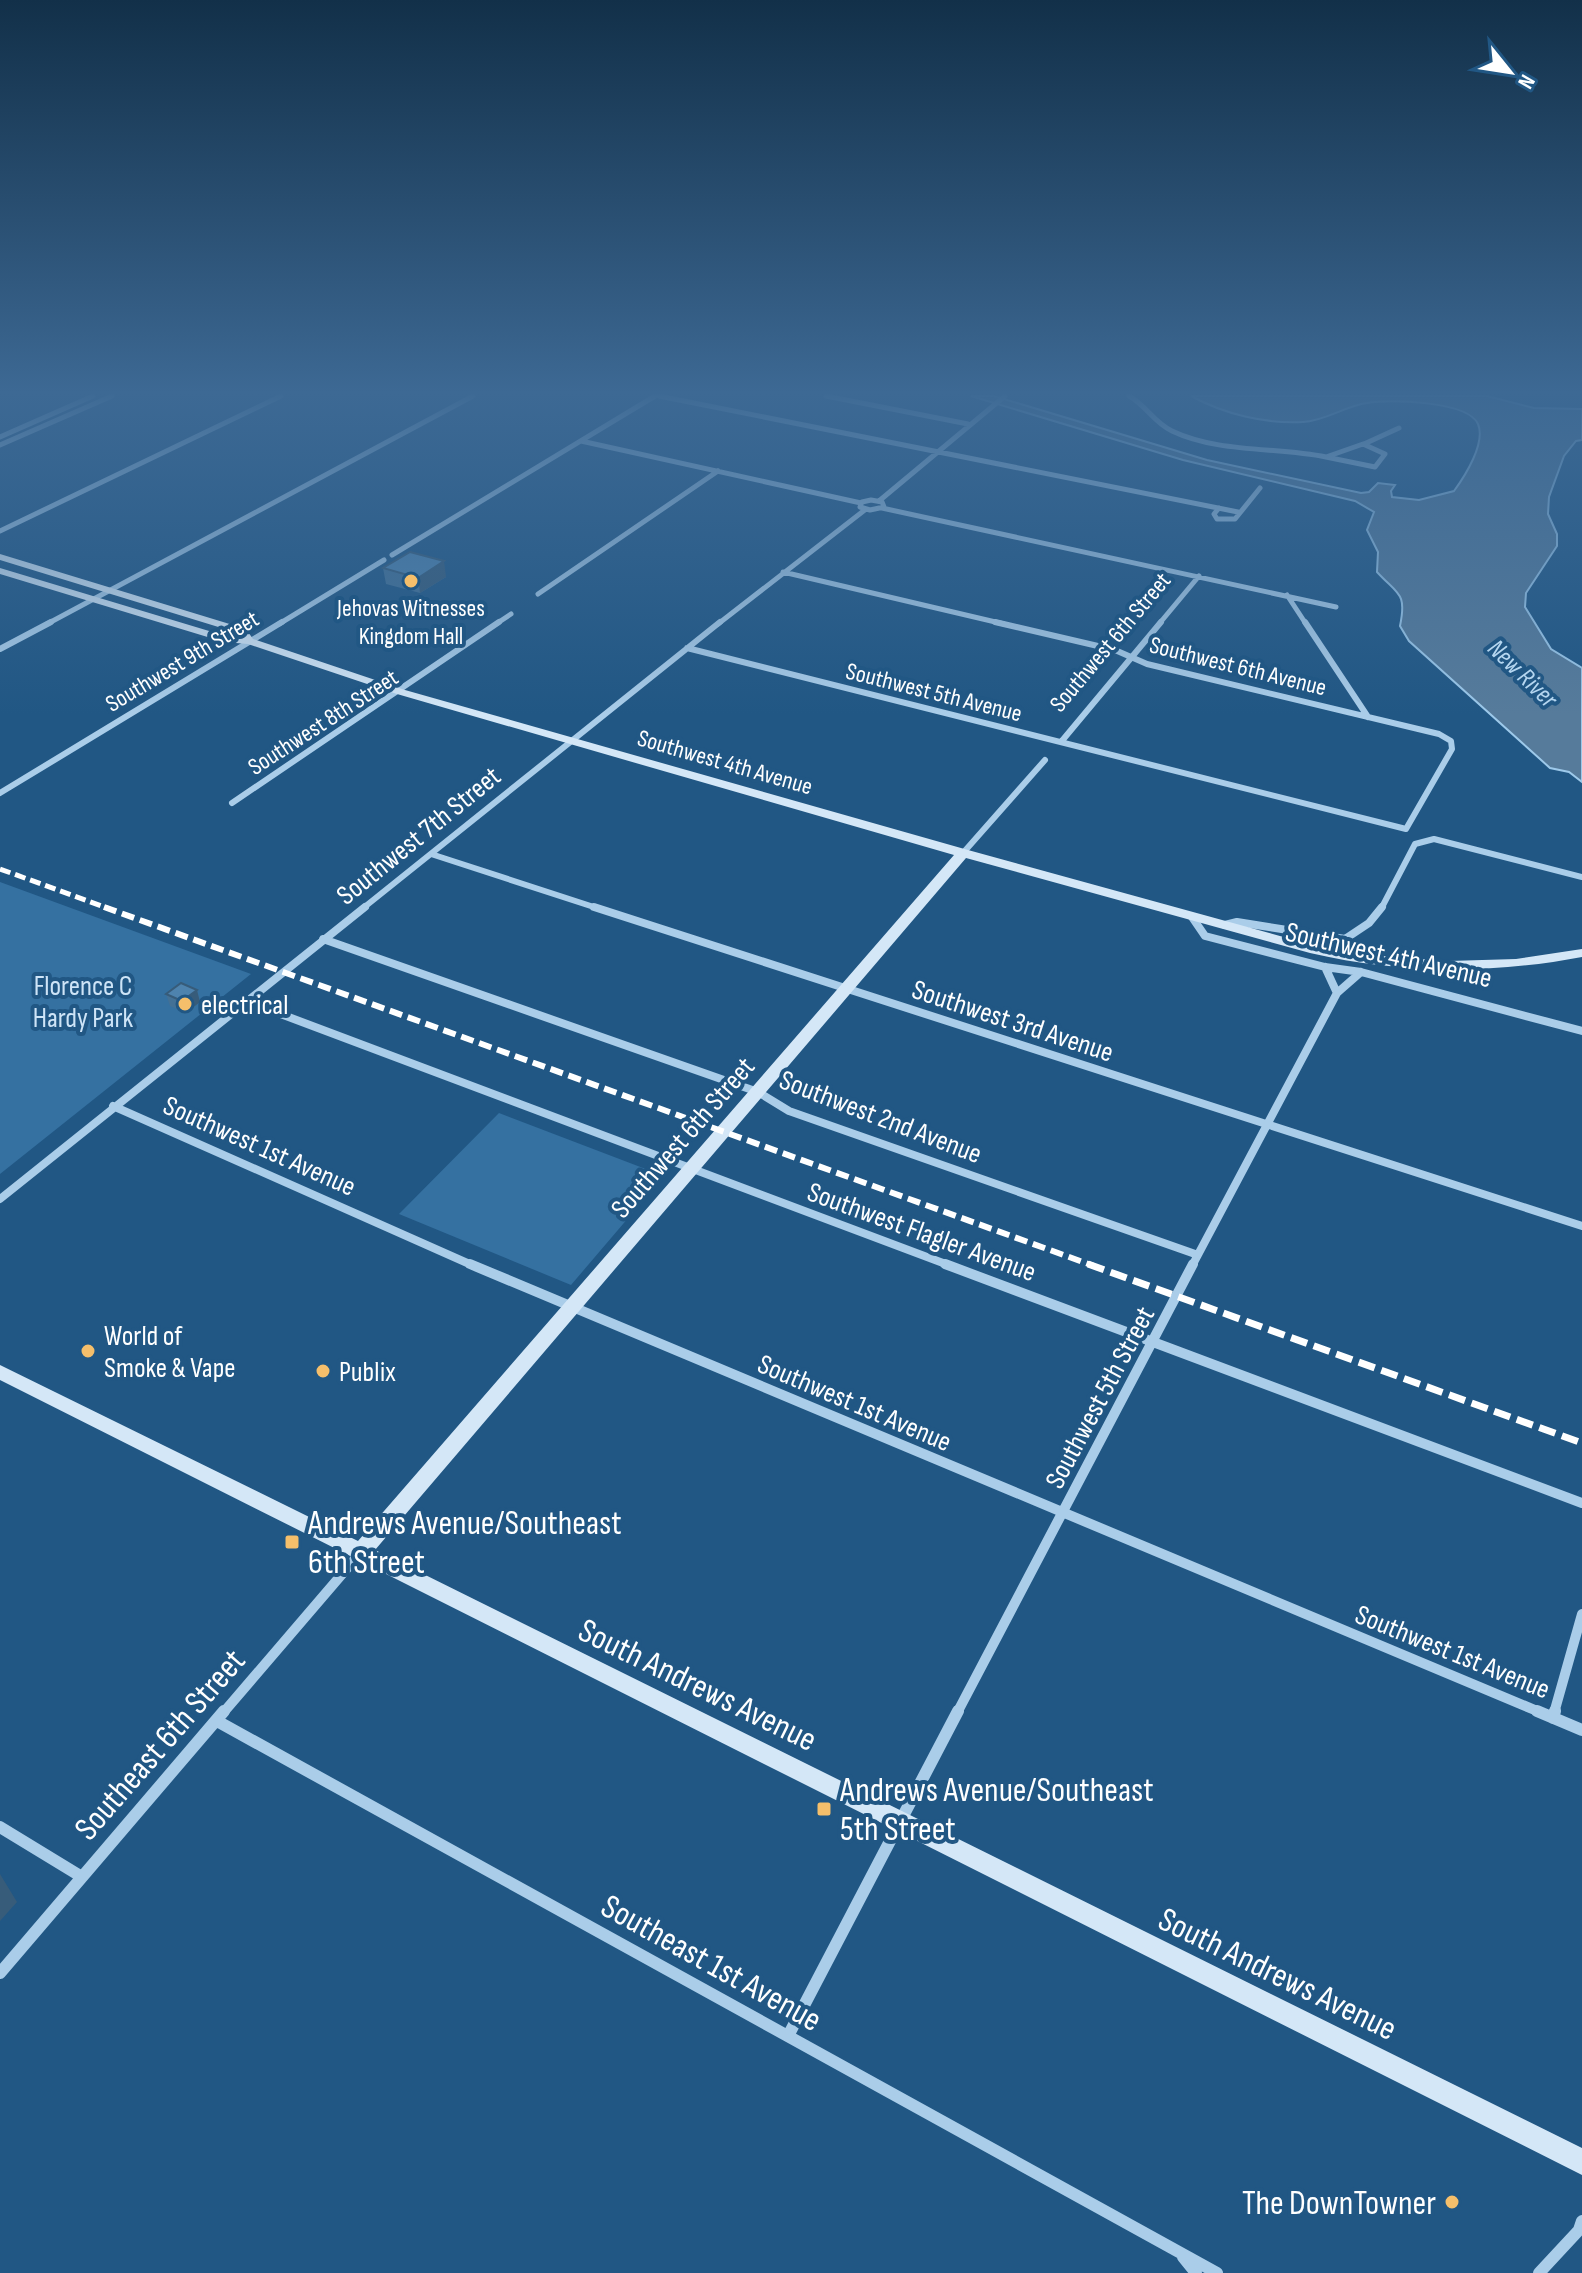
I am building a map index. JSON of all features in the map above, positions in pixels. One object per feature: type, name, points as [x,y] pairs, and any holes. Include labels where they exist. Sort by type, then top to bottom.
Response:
[{"type":"main road","name":"Southwest 4th Avenue","points":[[0,557],[242,631],[249,641]]},
{"type":"main road","name":"Southwest 4th Avenue","points":[[0,571],[228,640],[249,641],[401,692],[570,741],[1315,950],[1405,963],[1508,964],[1582,953]]},
{"type":"main road","name":"Southwest 6th Street","points":[[361,1552],[963,853]]},
{"type":"main road","name":"South Andrews Avenue","points":[[0,1372],[1582,2162]]},
{"type":"street","points":[[0,531],[60,502]]},
{"type":"street","points":[[0,649],[275,502]]},
{"type":"street","points":[[392,555],[480,502]]},
{"type":"street","points":[[538,594],[673,502]]},
{"type":"street","points":[[857,502],[880,504],[1336,607]]},
{"type":"street","points":[[1190,502],[1238,512]]},
{"type":"street","points":[[1219,508],[1214,517],[1235,519],[1247,502]]},
{"type":"street","points":[[861,503],[866,509],[880,504]]},
{"type":"street","name":"Southwest 7th Street","points":[[0,1199],[570,741],[866,509]]},
{"type":"street","name":"Southwest 9th Street","points":[[0,793],[384,560]]},
{"type":"street","name":"Southwest 6th Avenue","points":[[783,572],[1115,650],[1147,664],[1439,734],[1451,741],[1452,749],[1406,829]]},
{"type":"street","name":"Southwest 6th Street","points":[[1061,742],[1199,576]]},
{"type":"street","points":[[1287,595],[1368,717]]},
{"type":"street","name":"Southwest 8th Street","points":[[232,803],[401,692],[511,614]]},
{"type":"street","name":"Southwest 5th Avenue","points":[[687,648],[1406,829]]},
{"type":"street","name":"Southwest 6th Street","points":[[963,853],[1045,760]]},
{"type":"street","points":[[1224,926],[1237,922],[1345,939],[1358,934],[1374,921],[1415,844],[1434,839],[1582,877]]},
{"type":"street","name":"Southwest 3rd Avenue","points":[[431,854],[1582,1226]]},
{"type":"street","name":"Southwest 4th Avenue","points":[[1192,917],[1205,936],[1325,967],[1361,972],[1582,1031]]},
{"type":"street","name":"Southwest 2nd Avenue","points":[[323,939],[758,1092],[789,1111],[1198,1255]]},
{"type":"street","points":[[1325,967],[1337,993]]},
{"type":"street","name":"Southwest 5th Street","points":[[788,2036],[1266,1124],[1337,993],[1361,972]]},
{"type":"street","name":"Southwest Flagler Avenue","points":[[246,1001],[1582,1503]]},
{"type":"street","name":"Southwest 1st Avenue","points":[[113,1106],[572,1309],[1582,1730]]},
{"type":"street","name":"Southeast 6th Street","points":[[0,1973],[361,1552]]},
{"type":"street","points":[[1553,1718],[1582,1614]]},
{"type":"street","name":"Southeast 1st Avenue","points":[[217,1721],[1217,2273]]},
{"type":"street","points":[[0,1827],[82,1877]]},
{"type":"street","points":[[1539,2273],[1579,2230],[1582,2221]]},
{"type":"street","name":"Southeast 1st Avenue","points":[[1180,2253],[1196,2273]]},
{"type":"green space","name":"Florence C Hardy Park","points":[[0,882],[251,974],[0,1174]]},
{"type":"green space","points":[[499,1113],[664,1176],[571,1285],[399,1214]]},
{"type":"water","name":"New River","points":[[1357,502],[1549,502],[1548,514],[1557,534],[1557,546],[1526,593],[1525,607],[1551,649],[1582,668],[1582,782],[1569,772],[1550,768],[1409,641],[1400,626],[1402,606],[1399,595],[1377,572],[1378,552],[1367,530],[1374,512]]},
{"type":"building","points":[[410,552],[444,561],[418,578],[383,568]]},
{"type":"building","points":[[181,983],[197,990],[182,1001],[166,994]]},
{"type":"railway","points":[[0,869],[110,909]]},
{"type":"railway","points":[[104,907],[1094,1266]]},
{"type":"railway","points":[[1088,1264],[1582,1443]]},
{"type":"place","name":"Jehovas Witnesses Kingdom Hall","points":[[411,581]]},
{"type":"place","name":"electrical","points":[[185,1004]]},
{"type":"place","name":"World of Smoke & Vape","points":[[88,1351]]},
{"type":"place","name":"Publix","points":[[323,1371]]},
{"type":"place","name":"Andrews Avenue/Southeast 6th Street","points":[[292,1542]]},
{"type":"place","name":"Andrews Avenue/Southeast 5th Street","points":[[824,1809]]},
{"type":"place","name":"The DownTowner","points":[[1452,2202]]}]
